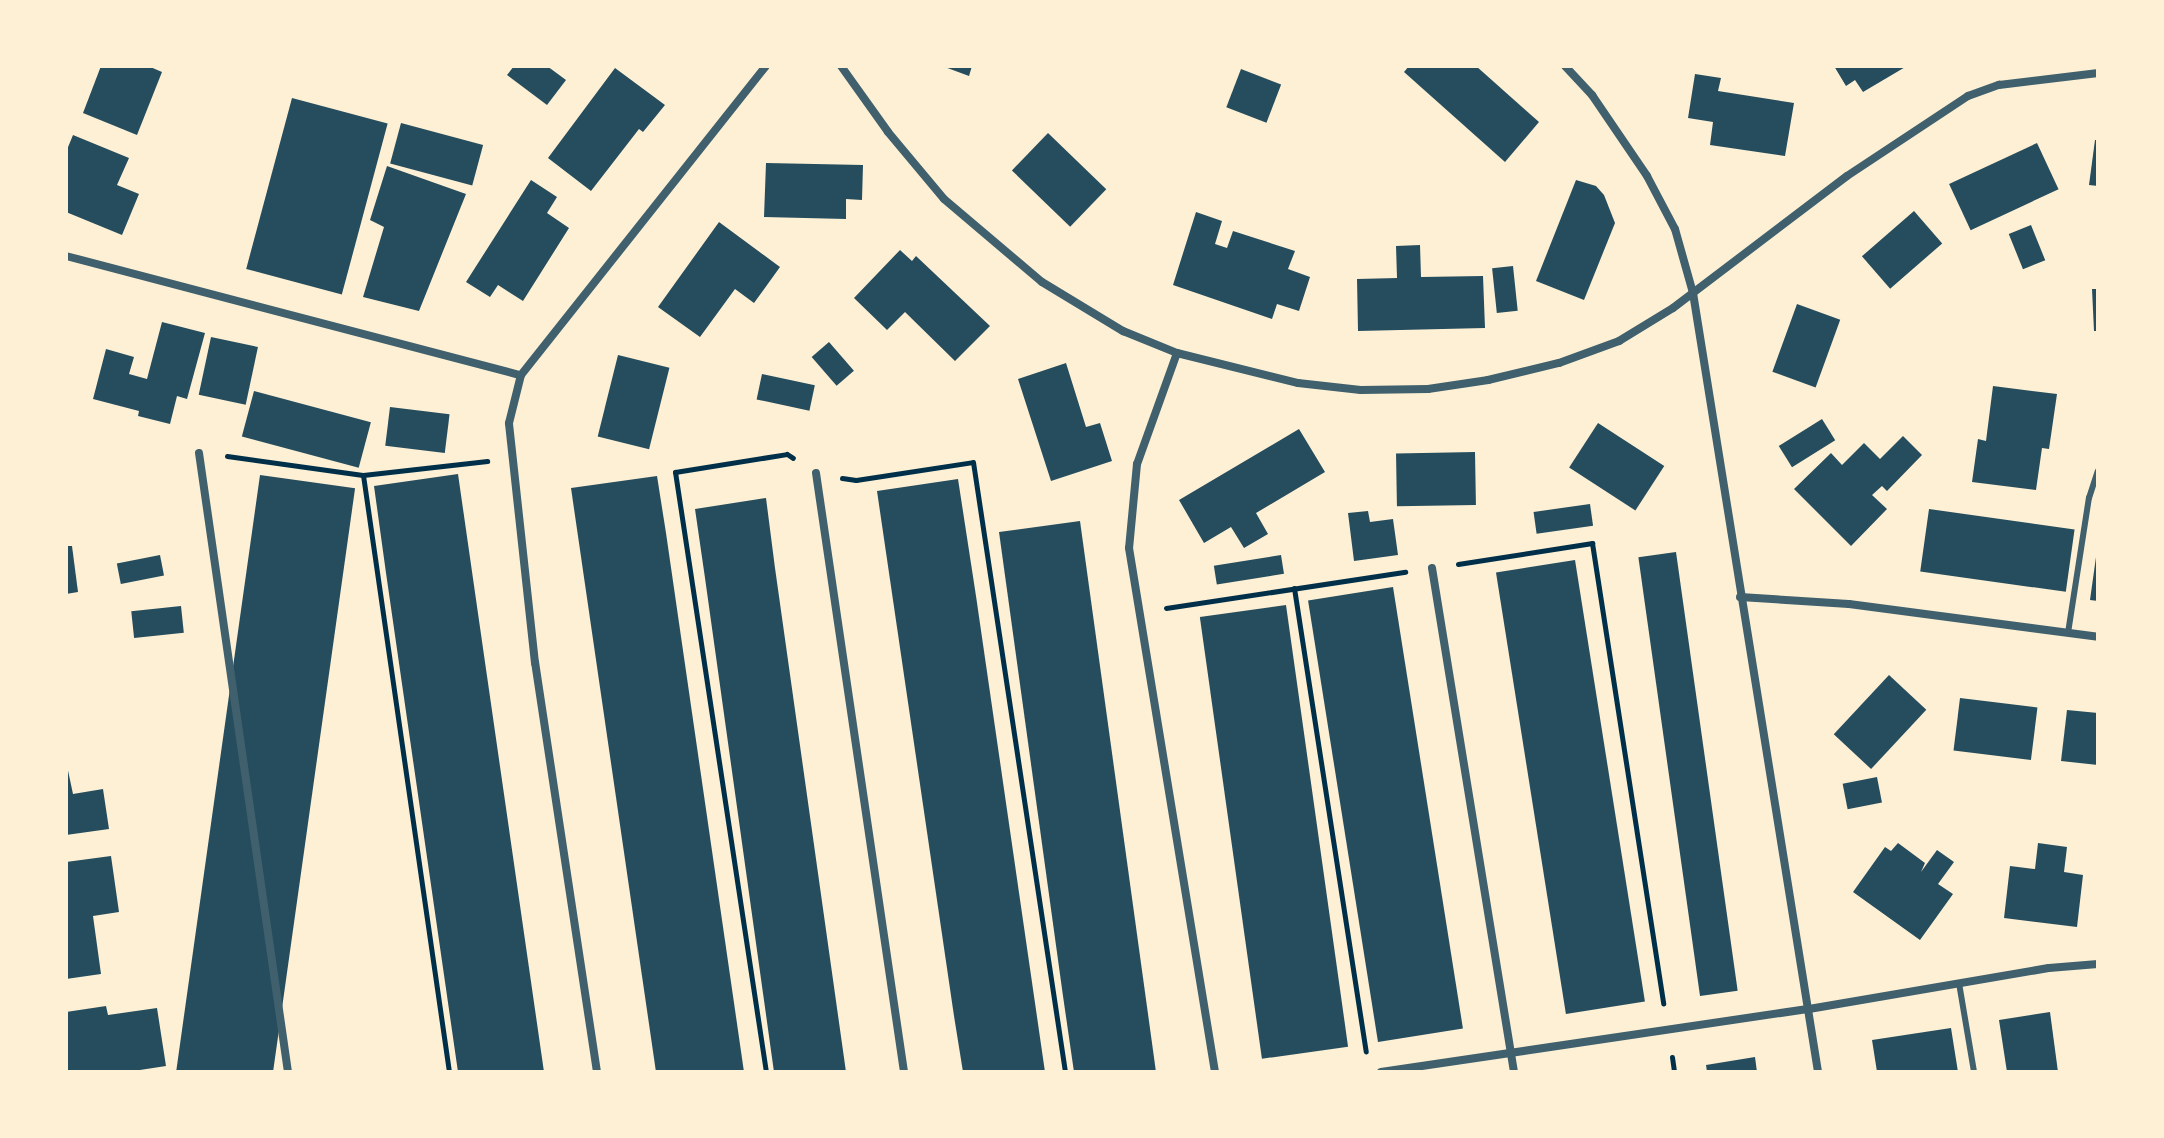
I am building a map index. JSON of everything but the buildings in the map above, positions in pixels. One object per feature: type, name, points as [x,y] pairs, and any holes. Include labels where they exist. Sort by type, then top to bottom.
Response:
[{"type":"street","points":[[597,1072],[535,663],[509,423],[521,375],[766,66]]},
{"type":"street","points":[[841,66],[888,132],[944,199],[1042,282],[1123,331],[1177,353],[1298,383],[1361,390],[1428,389],[1488,380],[1559,363],[1619,341],[1693,293],[1847,176],[1968,96],[1999,85],[2098,73]]},
{"type":"street","points":[[1565,66],[1601,107],[1647,176],[1675,229],[1693,293],[1818,1072]]},
{"type":"street","points":[[66,256],[521,375]]},
{"type":"street","points":[[1177,353],[1137,464],[1129,548],[1137,612],[1215,1072]]},
{"type":"street","points":[[199,453],[288,1072]]},
{"type":"street","points":[[816,473],[904,1072]]},
{"type":"street","points":[[1432,568],[1514,1072]]},
{"type":"street","points":[[1740,597],[1849,604],[2098,637]]},
{"type":"street","points":[[1381,1072],[2098,964]]},
{"type":"lane","points":[[2068,633],[2089,498],[2098,471]]},
{"type":"lane","points":[[2089,498],[2098,500]]},
{"type":"lane","points":[[1959,983],[1974,1072]]},
{"type":"path","points":[[199,453],[363,475],[512,458]]},
{"type":"path","points":[[766,1072],[675,472],[787,454],[816,473],[856,480],[973,462],[1065,1072]]},
{"type":"path","points":[[363,475],[449,1072]]},
{"type":"path","points":[[1137,612],[1592,543],[1674,1072]]},
{"type":"path","points":[[1294,588],[1366,1056]]}]
